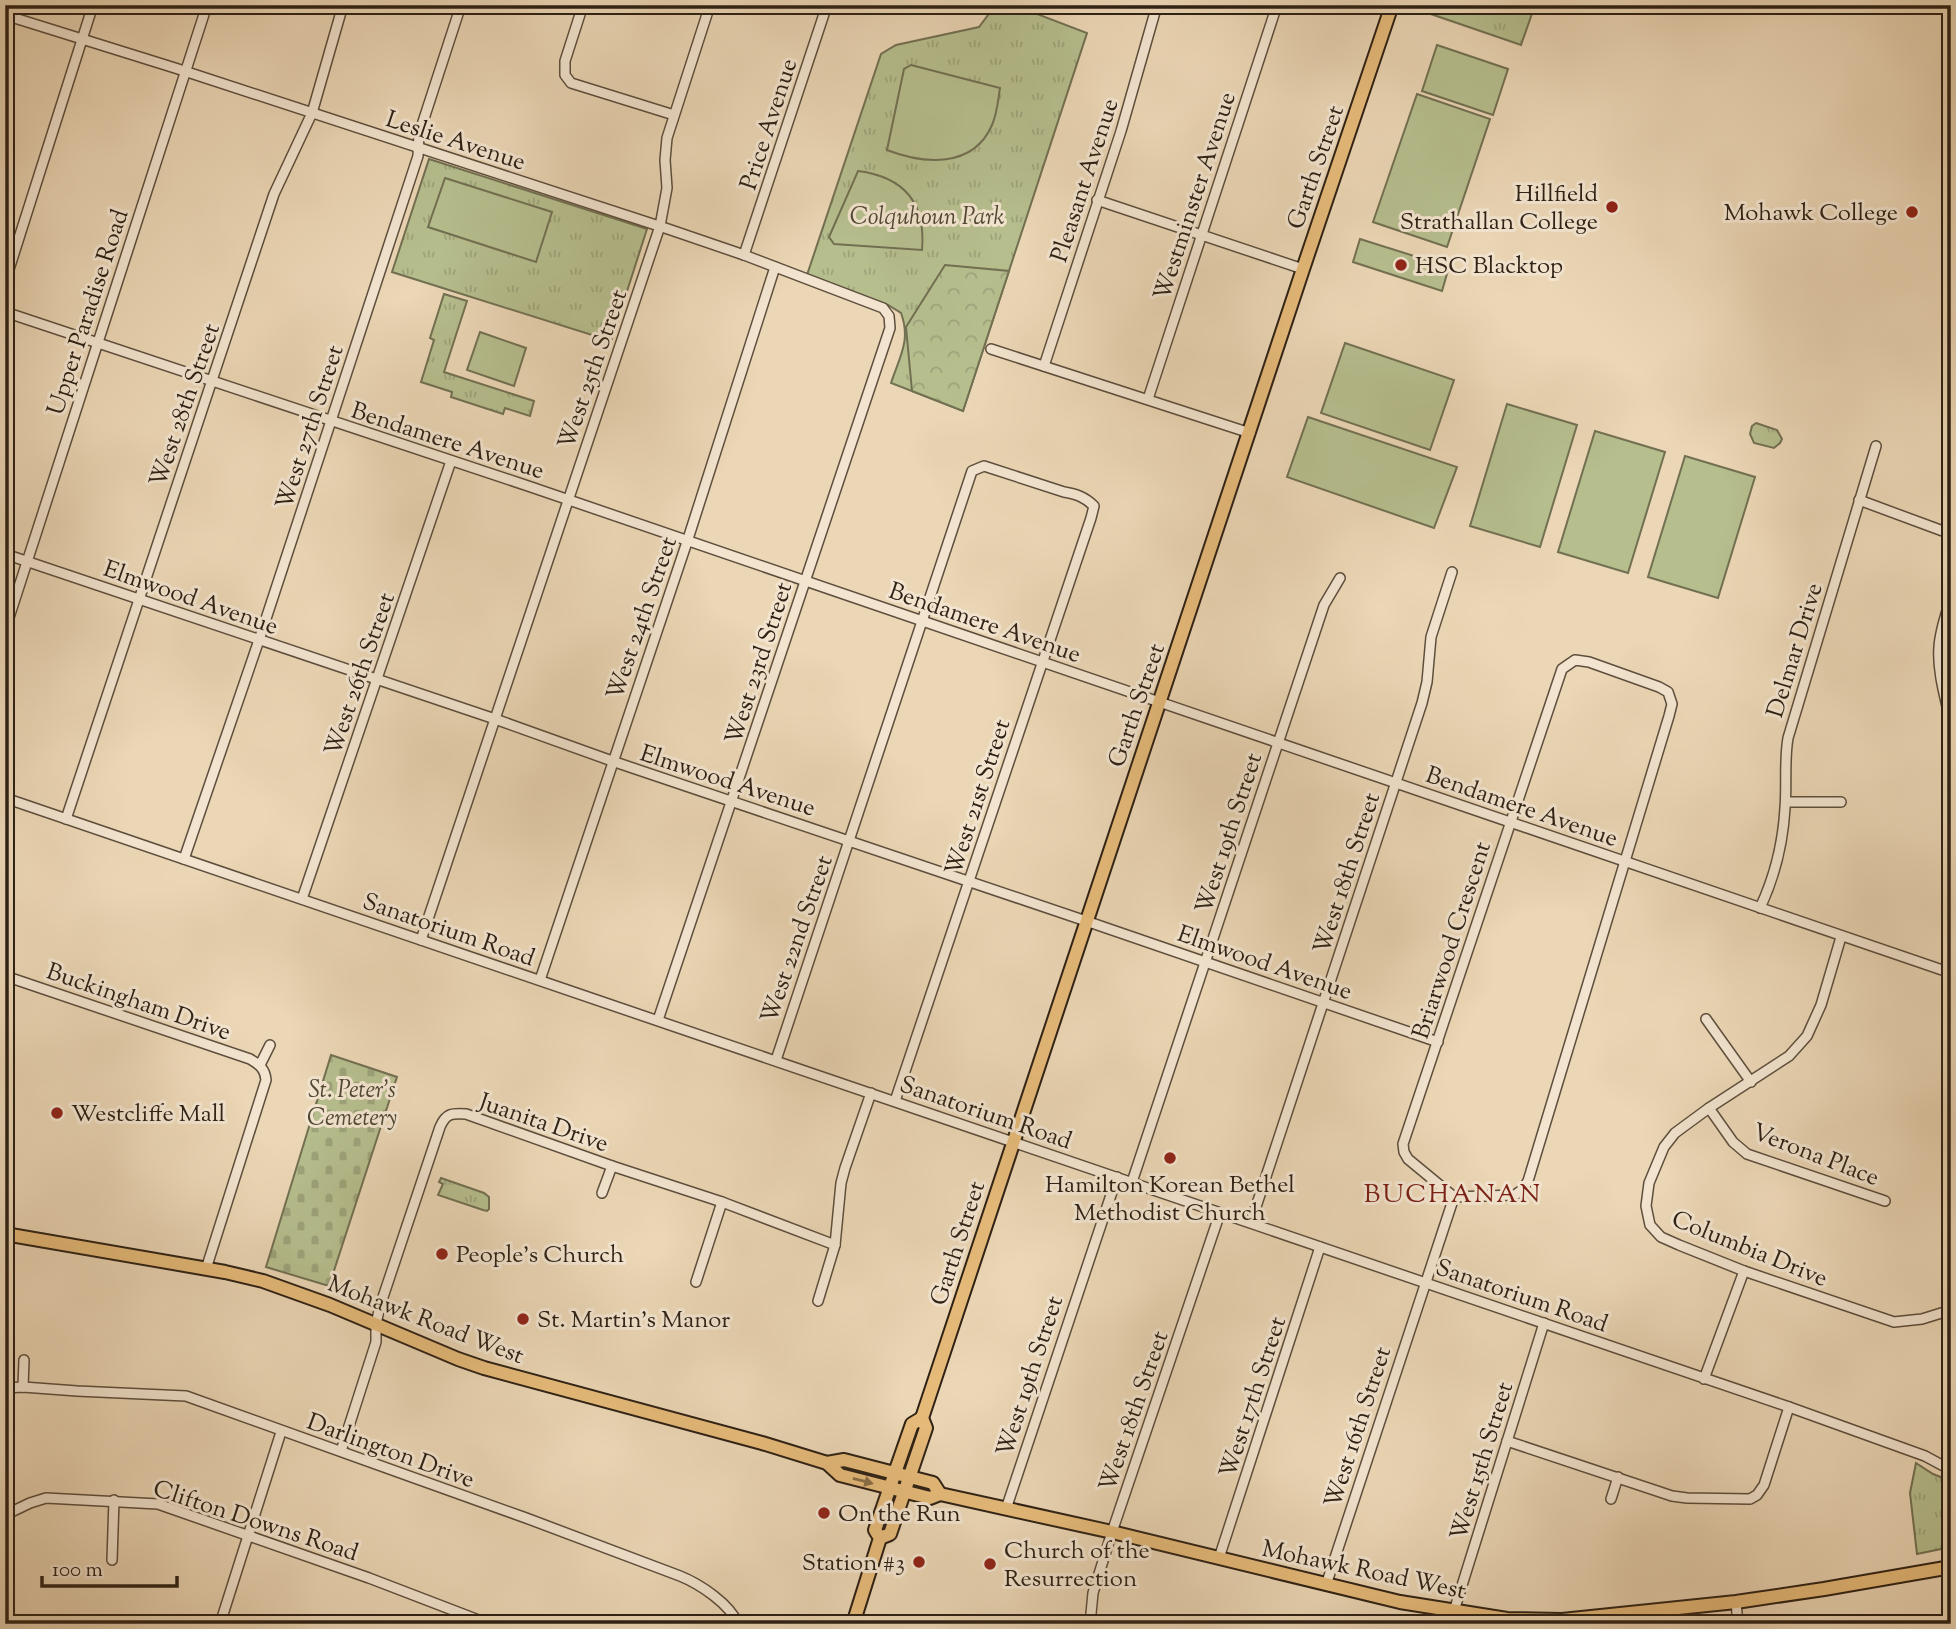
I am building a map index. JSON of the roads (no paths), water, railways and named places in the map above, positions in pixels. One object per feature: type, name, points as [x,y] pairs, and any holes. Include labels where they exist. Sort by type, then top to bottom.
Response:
[{"type":"main road","name":"Garth Street","points":[[880,1538],[890,1534],[926,1428],[922,1418],[1390,6]]},
{"type":"main road","name":"Mohawk Road West","points":[[5,1234],[206,1269],[286,1288],[484,1368],[762,1443],[827,1463],[840,1475],[904,1492],[930,1498],[940,1494],[1006,1508],[1400,1602],[1507,1621],[1562,1620],[1736,1602],[1951,1567]]},
{"type":"main road","name":"Garth Street","points":[[854,1621],[880,1538],[876,1530],[895,1473],[912,1424],[922,1418]]},
{"type":"main road","name":"Mohawk Road West","points":[[827,1463],[844,1460],[933,1483],[940,1494]]},
{"type":"street","points":[[5,282],[93,5]]},
{"type":"street","name":"Upper Paradise Road","points":[[5,630],[207,5]]},
{"type":"street","name":"West 28th Street","points":[[66,819],[274,194],[312,113],[343,5]]},
{"type":"street","name":"West 27th Street","points":[[184,859],[418,156],[419,134],[461,5]]},
{"type":"street","points":[[583,5],[565,61],[565,75],[571,83],[674,115]]},
{"type":"street","name":"West 25th Street","points":[[421,940],[660,226],[667,188],[667,138],[710,5]]},
{"type":"street","name":"Price Avenue","points":[[744,255],[827,5]]},
{"type":"street","name":"Pleasant Avenue","points":[[1044,366],[1121,131],[1157,5]]},
{"type":"street","name":"Westminster Avenue","points":[[1148,399],[1277,5]]},
{"type":"street","name":"Leslie Avenue","points":[[5,15],[660,226],[883,308],[889,316]]},
{"type":"street","points":[[1097,200],[1303,269]]},
{"type":"street","name":"West 24th Street","points":[[540,980],[687,542],[775,267]]},
{"type":"street","name":"Bendamere Avenue","points":[[5,312],[567,500],[1951,973]]},
{"type":"street","name":"West 23rd Street","points":[[658,1020],[890,328],[889,316]]},
{"type":"street","points":[[991,349],[1250,433]]},
{"type":"street","name":"Delmar Drive","points":[[1760,908],[1778,861],[1786,802],[1785,759],[1788,738],[1876,446]]},
{"type":"street","name":"West 26th Street","points":[[302,899],[451,461]]},
{"type":"street","name":"West 21st Street","points":[[895,1101],[1094,506],[1077,494],[984,466],[972,471]]},
{"type":"street","name":"West 22nd Street","points":[[776,1060],[972,471]]},
{"type":"street","points":[[1859,500],[1951,534]]},
{"type":"street","name":"Elmwood Avenue","points":[[5,554],[1438,1042]]},
{"type":"street","name":"West 18th Street","points":[[1251,1222],[1422,703],[1432,637],[1452,572]]},
{"type":"street","name":"West 19th Street","points":[[1132,1182],[1324,605],[1340,578]]},
{"type":"street","points":[[1951,598],[1941,631],[1938,653],[1951,724]]},
{"type":"street","name":"Briarwood Crescent","points":[[1575,660],[1589,662],[1659,687],[1668,692],[1672,704],[1626,862],[1528,1181],[1515,1195],[1454,1197],[1408,1159],[1403,1144],[1562,669],[1575,660]]},
{"type":"street","name":"Sanatorium Road","points":[[5,798],[1789,1407],[1925,1456],[1951,1470]]},
{"type":"street","points":[[1786,802],[1841,802]]},
{"type":"street","name":"Columbia Drive","points":[[1841,937],[1821,1004],[1807,1036],[1789,1056],[1709,1108],[1675,1133],[1664,1147],[1649,1183],[1646,1206],[1650,1225],[1661,1237],[1744,1271],[1894,1322],[1922,1319],[1951,1310]]},
{"type":"street","name":"Buckingham Drive","points":[[5,976],[260,1065]]},
{"type":"street","points":[[1706,1019],[1751,1082]]},
{"type":"street","points":[[206,1269],[266,1080],[260,1065],[270,1045]]},
{"type":"street","points":[[818,1301],[835,1245],[841,1183],[871,1093]]},
{"type":"street","name":"Verona Place","points":[[1709,1108],[1733,1142],[1747,1154],[1885,1201]]},
{"type":"street","name":"Juanita Drive","points":[[376,1324],[384,1293],[444,1118],[453,1113],[466,1114],[722,1202],[835,1245]]},
{"type":"street","points":[[602,1193],[611,1166]]},
{"type":"street","name":"West 19th Street","points":[[1006,1508],[1117,1177]]},
{"type":"street","points":[[1425,1282],[1454,1197]]},
{"type":"street","points":[[696,1282],[722,1202]]},
{"type":"street","name":"West 18th Street","points":[[1090,1624],[1093,1593],[1112,1532],[1220,1213]]},
{"type":"street","name":"West 17th Street","points":[[1219,1558],[1320,1247]]},
{"type":"street","points":[[1704,1379],[1744,1271]]},
{"type":"street","name":"West 16th Street","points":[[1325,1585],[1425,1282]]},
{"type":"street","name":"West 15th Street","points":[[1454,1611],[1544,1323]]},
{"type":"street","points":[[341,1451],[376,1342],[376,1324]]},
{"type":"street","points":[[23,1387],[24,1360]]},
{"type":"street","name":"Darlington Drive","points":[[5,1388],[186,1396],[685,1577],[701,1586],[733,1612],[738,1624]]},
{"type":"street","points":[[1507,1441],[1672,1496],[1750,1499],[1757,1495],[1764,1485],[1789,1407]]},
{"type":"street","points":[[220,1624],[281,1432]]},
{"type":"street","points":[[1611,1499],[1618,1477]]},
{"type":"street","name":"Clifton Downs Road","points":[[5,1515],[46,1498],[159,1504],[369,1578],[489,1624]]},
{"type":"street","points":[[112,1560],[114,1500]]},
{"type":"street","points":[[1736,1602],[1738,1624]]},
{"type":"street","points":[[854,1621],[878,1624]]},
{"type":"place","name":"Hillfield Strathallan College","points":[[1612,207]]},
{"type":"place","name":"Mohawk College","points":[[1912,212]]},
{"type":"place","name":"HSC Blacktop","points":[[1401,265]]},
{"type":"place","name":"Westcliffe Mall","points":[[57,1113]]},
{"type":"place","name":"Hamilton Korean Bethel Methodist Church","points":[[1170,1158]]},
{"type":"place","name":"People's Church","points":[[442,1254]]},
{"type":"place","name":"St. Martin's Manor","points":[[523,1319]]},
{"type":"place","name":"On the Run","points":[[824,1513]]},
{"type":"place","name":"Station #3","points":[[919,1562]]},
{"type":"place","name":"Church of the Resurrection","points":[[990,1564]]},
{"type":"district","name":"BUCHANAN","points":[[1453,1193]]},
{"type":"park label","name":"Colquhoun Park","points":[[927,216]]},
{"type":"park label","name":"St. Peter's Cemetery","points":[[352,1103]]}]
